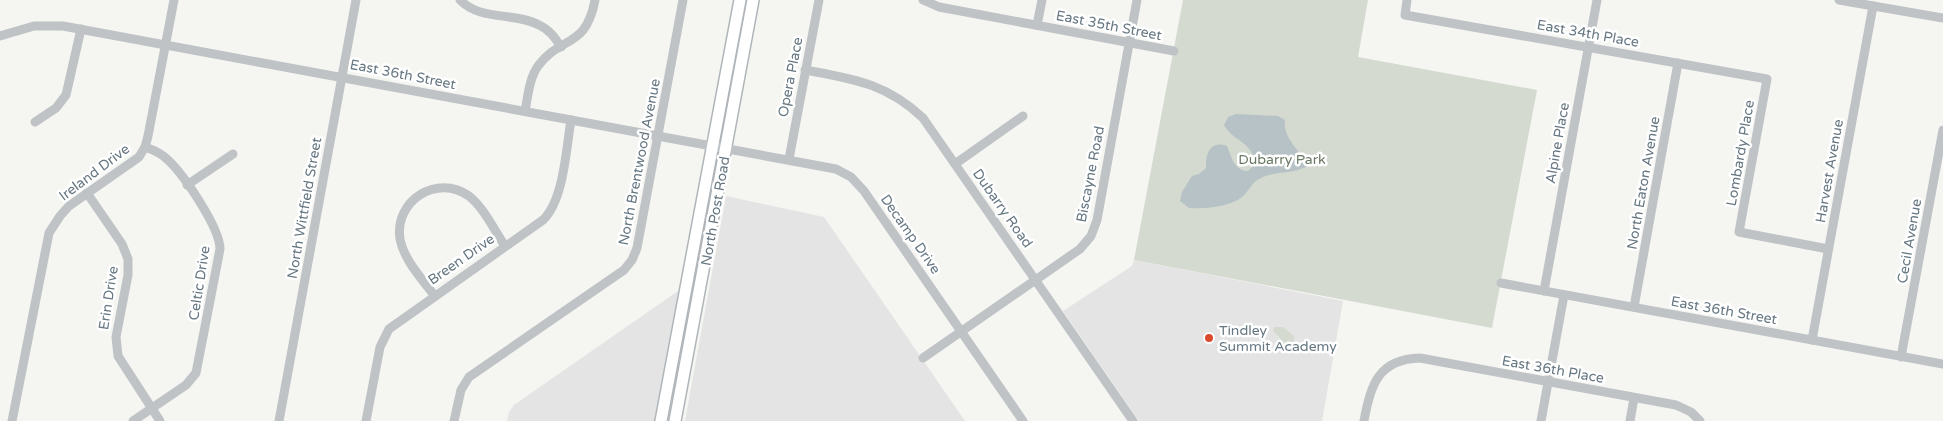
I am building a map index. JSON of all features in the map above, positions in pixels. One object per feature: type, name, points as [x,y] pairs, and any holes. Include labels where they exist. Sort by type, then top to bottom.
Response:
[{"type":"main road","name":"North Post Road","points":[[675,421],[720,146],[740,0]]},
{"type":"main road","name":"North Post Road","points":[[662,421],[753,0]]},
{"type":"street","name":"Ireland Drive","points":[[12,421],[47,239],[54,224],[64,211],[137,158],[145,147],[174,0]]},
{"type":"street","name":"North Wittfield Street","points":[[279,421],[356,0]]},
{"type":"street","points":[[460,0],[479,11],[538,24],[552,34],[562,47]]},
{"type":"street","points":[[525,111],[534,72],[544,60],[584,30],[591,19],[595,0]]},
{"type":"street","name":"North Brentwood Avenue","points":[[454,421],[460,390],[469,377],[624,270],[630,263],[637,248],[682,0]]},
{"type":"street","name":"Opera Place","points":[[789,159],[818,0]]},
{"type":"street","name":"East 35th Street","points":[[923,0],[939,7],[1174,51]]},
{"type":"street","points":[[1037,26],[1042,0]]},
{"type":"street","name":"Biscayne Road","points":[[923,358],[1080,249],[1094,230],[1137,0]]},
{"type":"street","name":"East 34th Place","points":[[1408,0],[1405,15],[1767,79]]},
{"type":"street","name":"Alpine Place","points":[[1544,291],[1597,0]]},
{"type":"street","points":[[1840,0],[1943,18]]},
{"type":"street","name":"Harvest Avenue","points":[[1812,340],[1873,6]]},
{"type":"street","points":[[0,36],[37,26],[64,26],[81,29],[66,95],[56,108],[36,122]]},
{"type":"street","name":"East 36th Street","points":[[81,29],[720,146]]},
{"type":"street","name":"North Eaton Avenue","points":[[1634,307],[1678,63]]},
{"type":"street","name":"Dubarry Road","points":[[805,70],[859,80],[898,97],[923,118],[1036,279],[1132,421]]},
{"type":"street","name":"Lombardy Place","points":[[1767,79],[1739,232],[1828,249]]},
{"type":"street","points":[[955,164],[1023,116]]},
{"type":"street","name":"Breen Drive","points":[[366,421],[380,347],[384,336],[395,323],[543,220],[554,208],[571,120]]},
{"type":"street","name":"Cecil Avenue","points":[[1901,356],[1943,130]]},
{"type":"street","name":"Decamp Drive","points":[[720,146],[836,169],[845,173],[858,184],[1023,421]]},
{"type":"street","name":"Celtic Drive","points":[[133,421],[186,385],[196,373],[220,252],[216,229],[188,185],[169,161],[145,147]]},
{"type":"street","points":[[188,185],[233,154]]},
{"type":"street","points":[[434,295],[406,256],[400,240],[403,215],[410,203],[419,195],[432,188],[444,187],[454,188],[468,196],[505,246]]},
{"type":"street","name":"Erin Drive","points":[[87,193],[126,252],[128,272],[116,337],[116,350],[122,365],[160,421]]},
{"type":"street","name":"East 36th Street","points":[[1501,283],[1943,364]]},
{"type":"street","points":[[1541,421],[1564,295]]},
{"type":"street","name":"East 36th Place","points":[[1364,421],[1369,394],[1374,382],[1385,370],[1397,362],[1420,358],[1676,405],[1691,412],[1700,421]]},
{"type":"street","points":[[1630,421],[1634,398]]},
{"type":"shaded area","points":[[1236,114],[1278,116],[1285,120],[1286,133],[1301,155],[1306,167],[1258,179],[1244,195],[1231,203],[1209,208],[1189,208],[1180,201],[1182,192],[1192,176],[1199,174],[1206,168],[1208,153],[1213,146],[1227,146],[1236,166],[1243,170],[1248,171],[1254,165],[1251,151],[1228,131],[1224,125],[1228,117]]},
{"type":"shaded area","points":[[726,196],[824,217],[965,421],[685,421]]},
{"type":"shaded area","name":"Tindley Summit Academy","points":[[1134,260],[1343,301],[1322,421],[1139,421],[1063,311],[1132,266]]},
{"type":"shaded area","points":[[678,291],[681,295],[656,421],[507,421],[509,412],[514,405]]},
{"type":"green space","name":"Dubarry Park","points":[[1183,0],[1368,0],[1358,57],[1537,90],[1492,328],[1134,260]]},
{"type":"green space","points":[[1274,327],[1283,327],[1294,336],[1294,341],[1288,349],[1280,345],[1280,338],[1273,331]]},
{"type":"place","name":"Tindley Summit Academy","points":[[1209,338]]}]
